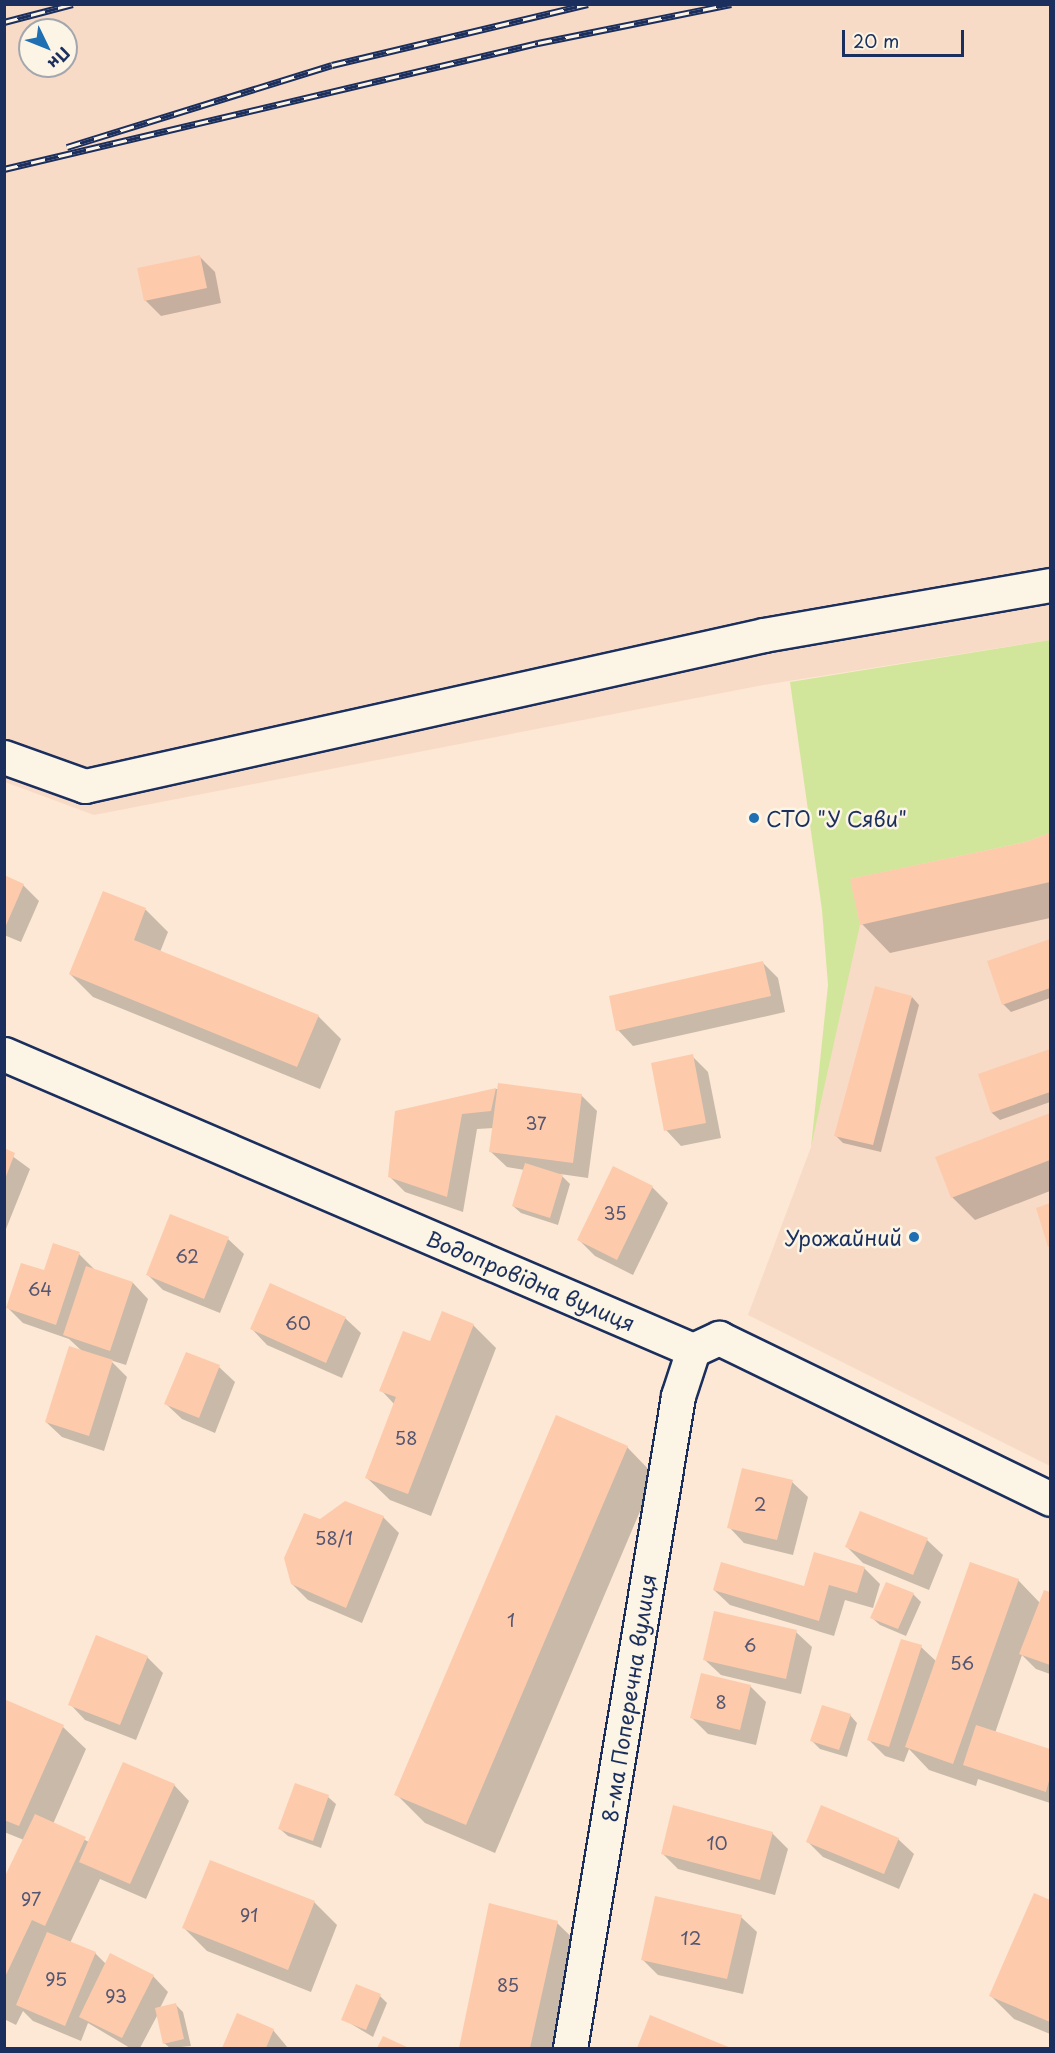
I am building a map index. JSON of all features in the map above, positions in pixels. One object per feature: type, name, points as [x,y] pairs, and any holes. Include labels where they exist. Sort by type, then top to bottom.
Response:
[{"type":"street","points":[[4,757],[85,786],[764,635],[1050,585]]},
{"type":"street","name":"Водопровідна вулиця","points":[[4,1054],[693,1350]]},
{"type":"street","points":[[693,1350],[719,1338],[1050,1499]]},
{"type":"street","name":"8-ма Поперечна вулиця","points":[[570,2049],[678,1396],[693,1350]]},
{"type":"shaded area","points":[[4,5],[1050,5],[1050,640],[758,686],[94,815],[5,782]]},
{"type":"shaded area","points":[[1050,833],[1050,1466],[748,1315],[811,1147],[850,879],[1026,842]]},
{"type":"green space","points":[[1050,640],[1050,833],[1026,842],[851,879],[860,925],[811,1147],[828,985],[822,910],[790,682]]},
{"type":"building","points":[[200,255],[207,288],[144,301],[137,268]]},
{"type":"building","points":[[1050,833],[1050,882],[860,925],[850,879],[1026,842]]},
{"type":"building","points":[[4,875],[24,884],[4,930]]},
{"type":"building","points":[[103,891],[146,908],[134,940],[319,1015],[297,1067],[69,974]]},
{"type":"building","points":[[1050,939],[1050,988],[1002,1005],[987,961]]},
{"type":"building","points":[[763,961],[771,996],[616,1031],[609,996]]},
{"type":"building","points":[[875,986],[912,996],[873,1145],[834,1136]]},
{"type":"building","points":[[1050,1049],[1050,1092],[991,1113],[978,1074]]},
{"type":"building","points":[[693,1054],[706,1123],[664,1131],[651,1063]]},
{"type":"building","points":[[498,1083],[582,1094],[573,1163],[489,1152]]},
{"type":"building","points":[[496,1088],[491,1111],[462,1114],[447,1197],[388,1177],[395,1111]]},
{"type":"building","points":[[1050,1113],[1050,1160],[951,1198],[935,1157]]},
{"type":"building","points":[[4,1148],[15,1153],[5,1179],[4,1179]]},
{"type":"building","points":[[525,1163],[563,1175],[550,1218],[512,1206]]},
{"type":"building","points":[[613,1166],[653,1186],[617,1260],[577,1240]]},
{"type":"building","points":[[1050,1203],[1050,1246],[1048,1247],[1036,1208]]},
{"type":"building","points":[[170,1214],[229,1237],[204,1299],[146,1275]]},
{"type":"building","points":[[53,1243],[80,1252],[56,1325],[6,1308],[21,1263],[44,1270]]},
{"type":"building","points":[[86,1266],[133,1282],[110,1351],[63,1335]]},
{"type":"building","points":[[270,1283],[346,1317],[326,1363],[250,1329]]},
{"type":"building","points":[[442,1311],[474,1324],[408,1494],[365,1478],[396,1397],[379,1391],[403,1331],[430,1341]]},
{"type":"building","points":[[69,1346],[113,1360],[89,1436],[45,1422]]},
{"type":"building","points":[[186,1352],[220,1365],[199,1418],[164,1404]]},
{"type":"building","points":[[556,1415],[628,1446],[466,1825],[394,1795]]},
{"type":"building","points":[[742,1468],[793,1480],[777,1540],[727,1528]]},
{"type":"building","points":[[345,1501],[384,1516],[346,1608],[291,1584],[284,1558],[304,1513],[320,1519]]},
{"type":"building","points":[[860,1511],[928,1538],[913,1575],[845,1547]]},
{"type":"building","points":[[814,1552],[865,1567],[857,1593],[829,1585],[819,1621],[713,1590],[721,1562],[804,1586]]},
{"type":"building","points":[[970,1562],[1019,1579],[953,1764],[905,1747]]},
{"type":"building","points":[[886,1582],[914,1593],[898,1629],[870,1618]]},
{"type":"building","points":[[1044,1590],[1050,1592],[1050,1665],[1019,1654]]},
{"type":"building","points":[[714,1611],[797,1630],[786,1679],[703,1660]]},
{"type":"building","points":[[96,1635],[148,1656],[120,1725],[68,1705]]},
{"type":"building","points":[[901,1639],[922,1645],[889,1747],[867,1740]]},
{"type":"building","points":[[701,1673],[751,1685],[740,1730],[690,1718]]},
{"type":"building","points":[[4,1699],[64,1725],[19,1826],[4,1820]]},
{"type":"building","points":[[822,1705],[851,1714],[839,1750],[810,1741]]},
{"type":"building","points":[[976,1725],[1050,1749],[1050,1777],[1046,1792],[963,1765]]},
{"type":"building","points":[[123,1762],[175,1784],[130,1884],[79,1862]]},
{"type":"building","points":[[295,1783],[329,1795],[313,1841],[278,1829]]},
{"type":"building","points":[[673,1805],[773,1832],[760,1880],[661,1854]]},
{"type":"building","points":[[821,1805],[899,1838],[884,1874],[806,1842]]},
{"type":"building","points":[[35,1814],[86,1837],[45,1926],[32,1920],[4,1979],[4,1878]]},
{"type":"building","points":[[210,1860],[315,1901],[288,1970],[182,1928]]},
{"type":"building","points":[[1034,1893],[1050,1900],[1050,2022],[989,1996]]},
{"type":"building","points":[[655,1896],[742,1915],[727,1979],[641,1960]]},
{"type":"building","points":[[489,1903],[558,1921],[530,2048],[459,2048]]},
{"type":"building","points":[[47,1932],[96,1952],[65,2026],[16,2005]]},
{"type":"building","points":[[110,1953],[154,1975],[122,2038],[79,2017]]},
{"type":"building","points":[[356,1984],[381,1994],[366,2030],[341,2020]]},
{"type":"building","points":[[176,2003],[184,2039],[163,2044],[155,2008]]},
{"type":"building","points":[[237,2013],[274,2029],[266,2048],[222,2048]]},
{"type":"building","points":[[650,2015],[731,2048],[637,2048]]},
{"type":"building","points":[[383,2036],[409,2048],[377,2048]]},
{"type":"railway","points":[[4,22],[73,4]]},
{"type":"railway","points":[[67,147],[332,65],[588,4]]},
{"type":"railway","points":[[4,169],[538,43],[731,4]]},
{"type":"place","name":"СТО \"У Сяви\"","points":[[754,818]]},
{"type":"place","name":"Урожайний","points":[[914,1237]]}]
